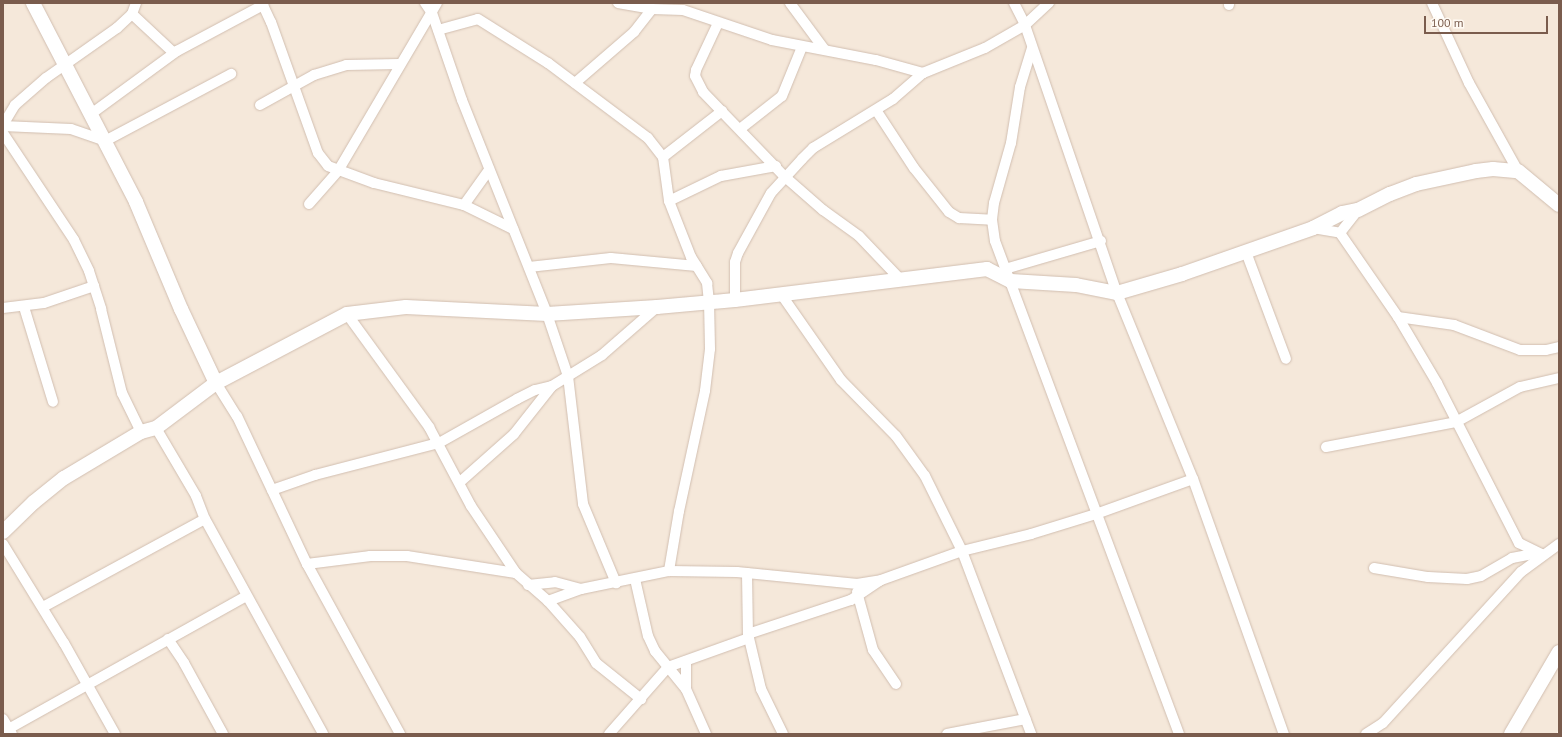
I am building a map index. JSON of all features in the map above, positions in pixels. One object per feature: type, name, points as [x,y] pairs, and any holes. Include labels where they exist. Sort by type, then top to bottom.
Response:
[{"type":"street","points":[[33,3],[64,66],[91,114],[136,202],[181,309],[216,383],[237,416],[307,564],[400,734]]},
{"type":"street","points":[[136,3],[132,14],[46,78],[15,106],[3,125],[71,130],[105,141],[231,74]]},
{"type":"street","points":[[425,3],[432,13],[488,170],[529,267],[568,376],[583,504],[616,582]]},
{"type":"street","points":[[309,204],[338,171],[437,3]]},
{"type":"street","points":[[618,3],[652,9],[682,7],[718,23],[802,47],[824,49],[898,64],[923,73]]},
{"type":"street","points":[[790,3],[824,49]]},
{"type":"street","points":[[1014,3],[1025,25],[1101,241],[1117,293],[1193,479],[1284,734]]},
{"type":"street","points":[[735,300],[735,262],[738,253],[771,193],[784,176],[813,148],[876,110],[923,73],[985,48],[1025,25],[1049,3]]},
{"type":"street","points":[[1432,3],[1469,83],[1518,170],[1559,205]]},
{"type":"street","points":[[91,114],[174,53],[262,4],[294,85],[318,153],[328,166],[338,171],[464,205],[513,229]]},
{"type":"street","points":[[575,83],[634,32],[652,9]]},
{"type":"street","points":[[132,14],[174,53]]},
{"type":"street","points":[[438,30],[478,19],[548,63],[648,138],[663,156],[669,200],[697,266],[707,283],[710,349],[705,391],[678,511],[669,571]]},
{"type":"street","points":[[718,23],[696,70],[695,76],[703,92],[740,128],[784,176],[823,210],[859,236],[899,278]]},
{"type":"street","points":[[740,128],[782,96],[802,47]]},
{"type":"street","points":[[1032,48],[1020,87],[1011,143],[997,192],[992,220],[999,256],[1008,275],[1179,734]]},
{"type":"street","points":[[260,104],[314,75],[346,65],[400,64]]},
{"type":"street","points":[[876,110],[914,168],[949,212],[958,218],[992,220]]},
{"type":"street","points":[[663,156],[722,111]]},
{"type":"street","points":[[3,133],[74,240],[94,286],[122,393],[141,432]]},
{"type":"street","points":[[669,200],[721,176],[776,166]]},
{"type":"street","points":[[3,532],[34,502],[64,478],[141,432],[156,428],[216,383],[306,334],[347,314],[406,308],[547,314],[735,300],[987,268],[1008,275],[1076,285],[1117,293],[1182,274],[1313,228],[1342,213],[1358,210],[1390,194],[1416,184],[1493,169],[1518,170]]},
{"type":"street","points":[[464,205],[488,170]]},
{"type":"street","points":[[1340,233],[1358,210]]},
{"type":"street","points":[[1313,228],[1340,233],[1398,317],[1456,422],[1519,543],[1521,572]]},
{"type":"street","points":[[1008,275],[1101,241]]},
{"type":"street","points":[[1246,252],[1286,359]]},
{"type":"street","points":[[529,267],[611,258],[697,266]]},
{"type":"street","points":[[3,308],[24,307],[94,286]]},
{"type":"street","points":[[780,294],[841,380],[896,436],[925,476],[962,551],[1031,734]]},
{"type":"street","points":[[272,490],[315,475],[439,443],[517,399],[535,390],[552,386],[602,355],[657,306]]},
{"type":"street","points":[[24,307],[53,402]]},
{"type":"street","points":[[347,314],[439,443],[471,506],[516,573],[548,601],[580,637],[596,663],[641,699]]},
{"type":"street","points":[[1398,317],[1454,326],[1520,350],[1546,350],[1559,347]]},
{"type":"street","points":[[1326,447],[1456,422],[1520,387],[1559,378]]},
{"type":"street","points":[[460,482],[514,434],[552,386]]},
{"type":"street","points":[[156,428],[196,496],[205,519],[246,596],[323,734]]},
{"type":"street","points":[[548,601],[581,589],[669,571],[747,573],[857,584],[881,580],[962,551],[1031,534],[1096,514],[1193,479]]},
{"type":"street","points":[[43,607],[205,519]]},
{"type":"street","points":[[1519,543],[1540,554]]},
{"type":"street","points":[[3,544],[43,607],[115,734]]},
{"type":"street","points":[[1366,734],[1383,723],[1521,572],[1540,554],[1559,544]]},
{"type":"street","points":[[1374,568],[1428,576],[1467,579],[1481,576],[1520,556],[1540,554]]},
{"type":"street","points":[[307,564],[370,556],[407,556],[516,573]]},
{"type":"street","points":[[747,573],[748,636],[761,688],[783,734]]},
{"type":"street","points":[[635,579],[648,636],[668,668],[686,689],[706,734]]},
{"type":"street","points":[[609,734],[668,668],[748,636],[857,597],[881,580]]},
{"type":"street","points":[[528,585],[555,582],[581,589]]},
{"type":"street","points":[[857,584],[857,597],[873,650],[896,684]]},
{"type":"street","points":[[3,719],[8,731],[88,684],[246,596]]},
{"type":"street","points":[[168,639],[184,663],[223,734]]},
{"type":"street","points":[[1511,734],[1559,652]]},
{"type":"street","points":[[686,661],[686,689]]},
{"type":"street","points":[[947,734],[1026,719]]},
{"type":"street","points":[[1383,723],[1384,734]]},
{"type":"shaded area","points":[[3,3],[1559,3],[1559,729],[1556,734],[3,734]]}]
